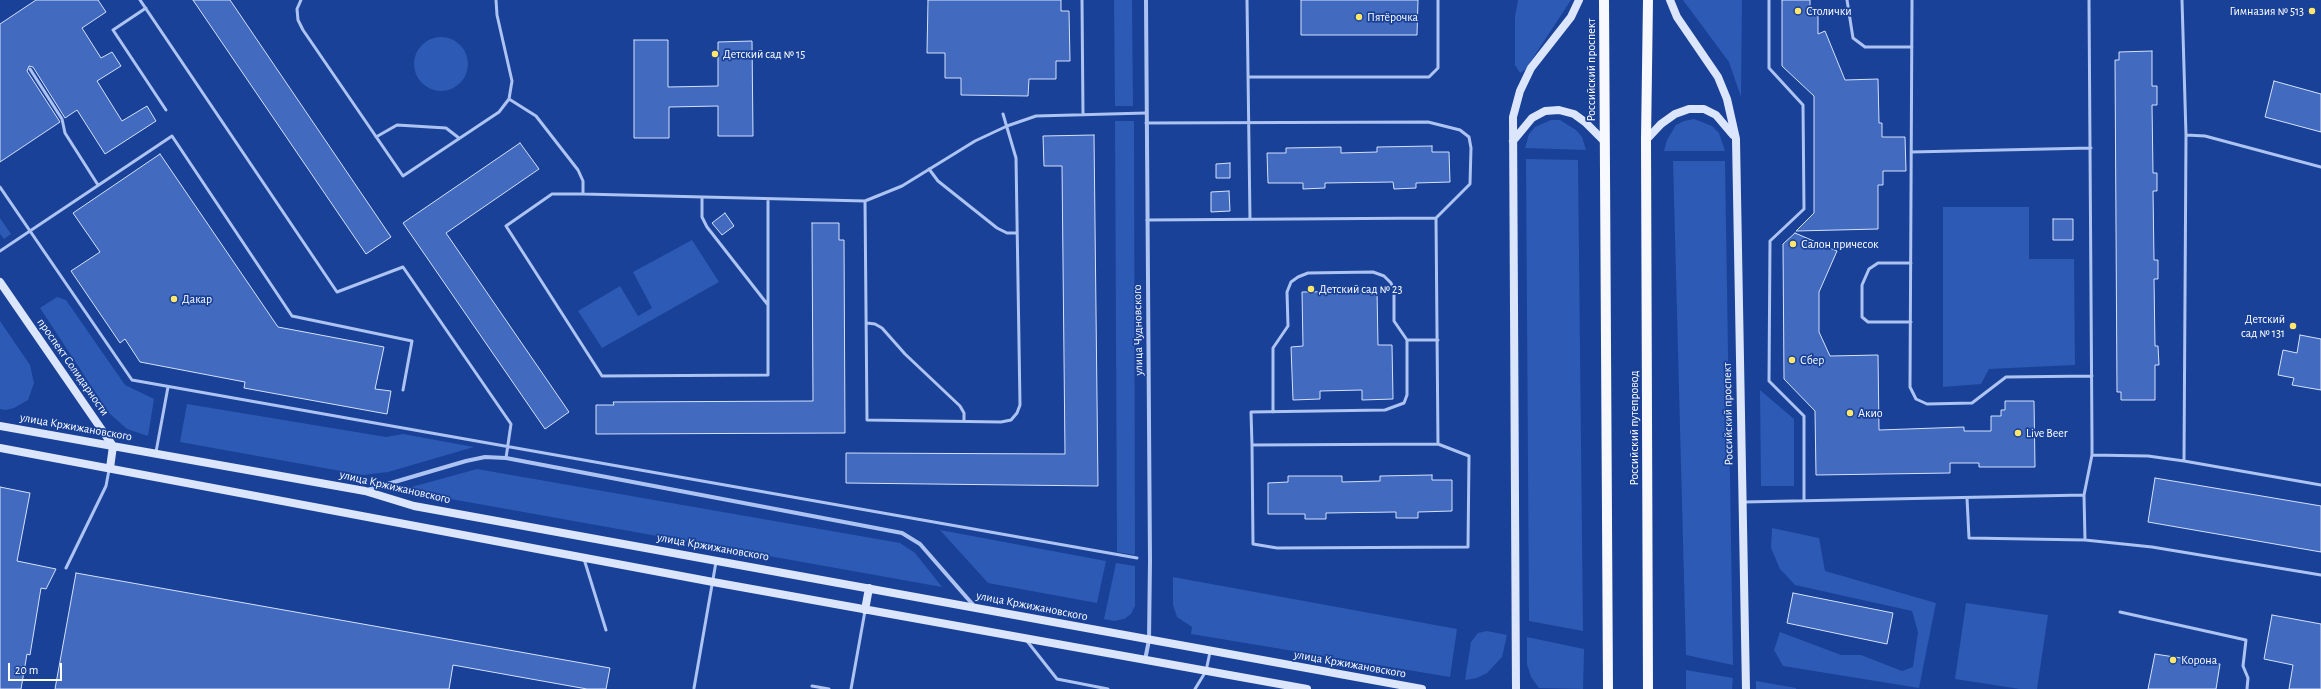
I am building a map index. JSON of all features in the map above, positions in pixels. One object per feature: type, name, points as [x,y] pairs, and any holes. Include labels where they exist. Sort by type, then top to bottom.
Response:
[{"type":"main road","name":"Российский проспект","points":[[1604,0],[1608,689]]},
{"type":"main road","points":[[1646,140],[1648,0]]},
{"type":"main road","name":"Российский путепровод","points":[[1646,140],[1648,689]]},
{"type":"street","name":"улица Чудновского","points":[[1145,660],[1149,640],[1150,541],[1146,0]]},
{"type":"street","name":"Российский проспект","points":[[1516,689],[1513,117],[1520,91],[1532,68],[1571,17],[1579,0]]},
{"type":"street","name":"Российский проспект","points":[[1670,0],[1677,17],[1718,77],[1727,99],[1736,139],[1746,689]]},
{"type":"street","points":[[1646,140],[1670,117],[1689,109],[1704,109],[1716,115],[1726,124],[1736,139]]},
{"type":"street","name":"Российский проспект","points":[[1513,142],[1532,118],[1545,111],[1559,110],[1574,114],[1604,141]]},
{"type":"street","name":"проспект Солидарности","points":[[0,282],[113,446]]},
{"type":"street","name":"улица Кржижановского","points":[[0,426],[365,491],[414,506],[1210,651],[1386,686],[1422,689]]},
{"type":"street","points":[[110,468],[113,446]]},
{"type":"street","points":[[0,448],[713,582],[1307,689]]},
{"type":"street","points":[[365,491],[466,461],[485,457],[506,458],[902,533],[920,544],[975,608]]},
{"type":"street","points":[[865,610],[869,588]]},
{"type":"lane","points":[[140,0],[337,292],[403,268],[511,424],[506,458]]},
{"type":"lane","points":[[302,0],[297,9],[298,20],[303,30],[403,176],[499,112],[509,99],[512,81],[497,15],[496,0]]},
{"type":"lane","points":[[1082,0],[1083,115]]},
{"type":"lane","points":[[1247,0],[1250,219]]},
{"type":"lane","points":[[1248,77],[1429,77],[1438,68],[1438,0]]},
{"type":"lane","points":[[1769,0],[1769,68],[1803,105],[1804,209],[1770,241],[1769,381],[1804,416],[1804,500]]},
{"type":"lane","points":[[1847,0],[1853,38],[1865,47],[1912,47]]},
{"type":"lane","points":[[1912,0],[1910,387],[1916,398],[1927,404],[1972,403],[2006,377],[2092,376]]},
{"type":"lane","points":[[2085,540],[2084,495],[2092,455],[2089,0]]},
{"type":"lane","points":[[2182,0],[2186,135],[2184,461]]},
{"type":"lane","points":[[146,8],[113,30],[166,110]]},
{"type":"lane","points":[[30,69],[62,119],[65,133],[98,185]]},
{"type":"lane","points":[[509,99],[536,116],[578,170],[583,182],[583,194]]},
{"type":"lane","points":[[768,199],[768,376],[602,376],[506,226],[552,194],[866,201],[902,186],[975,140],[1007,126],[1036,116],[1146,113]]},
{"type":"lane","points":[[866,201],[867,420],[1001,422],[1011,420],[1017,413],[1020,405],[1016,158],[1003,114]]},
{"type":"lane","points":[[1146,123],[1249,124],[1428,122],[1460,130],[1469,138],[1471,148],[1470,184],[1436,218],[1147,220]]},
{"type":"lane","points":[[376,137],[398,125],[446,128],[459,138]]},
{"type":"lane","points":[[2186,135],[2205,136],[2321,167]]},
{"type":"lane","points":[[0,251],[172,136],[292,316],[412,341],[403,390]]},
{"type":"lane","points":[[1911,152],[2091,148]]},
{"type":"lane","points":[[929,169],[938,181],[997,228],[1007,233],[1017,233]]},
{"type":"lane","points":[[0,187],[132,380],[508,448],[1137,558]]},
{"type":"lane","points":[[702,197],[702,217],[707,227],[768,306]]},
{"type":"lane","points":[[1436,218],[1438,444]]},
{"type":"lane","points":[[1911,263],[1878,263],[1869,269],[1862,285],[1862,317],[1868,322],[1911,322]]},
{"type":"lane","points":[[1252,445],[1438,444],[1469,456],[1468,547],[1276,548],[1253,544],[1251,412],[1273,412],[1385,410],[1397,407],[1404,403],[1408,395],[1407,340],[1394,321],[1394,290],[1391,283],[1384,276],[1373,272],[1308,273],[1291,282],[1287,292],[1288,326],[1273,348],[1273,412]]},
{"type":"lane","points":[[867,323],[875,324],[882,328],[906,354],[960,406],[964,413],[964,422]]},
{"type":"lane","points":[[1407,340],[1438,340]]},
{"type":"lane","points":[[156,454],[168,387]]},
{"type":"lane","points":[[2092,455],[2148,456],[2321,485]]},
{"type":"lane","points":[[66,568],[106,486],[110,468]]},
{"type":"lane","points":[[1742,502],[2084,495]]},
{"type":"lane","points":[[1968,498],[1969,538],[2085,540],[2152,547],[2321,575]]},
{"type":"lane","points":[[584,557],[606,630]]},
{"type":"lane","points":[[694,688],[716,560]]},
{"type":"lane","points":[[851,689],[865,610]]},
{"type":"lane","points":[[2120,612],[2246,640],[2243,666],[2248,678],[2247,689]]},
{"type":"lane","points":[[1024,638],[1057,679],[1108,689]]},
{"type":"lane","points":[[1195,689],[1206,671],[1210,651]]},
{"type":"lane","points":[[812,686],[829,689]]},
{"type":"shaded area","points":[[1114,0],[1132,0],[1133,106],[1115,106]]},
{"type":"shaded area","points":[[1518,0],[1571,0],[1525,70],[1520,73],[1515,65],[1515,17]]},
{"type":"shaded area","points":[[1683,0],[1742,0],[1741,97],[1729,62]]},
{"type":"shaded area","points":[[441,37],[451,39],[460,45],[466,54],[468,64],[466,74],[460,83],[451,89],[441,91],[431,89],[422,83],[416,74],[414,64],[416,54],[422,45],[431,39]]},
{"type":"shaded area","points":[[1694,119],[1712,126],[1719,133],[1725,151],[1664,151],[1667,140],[1676,125],[1684,121]]},
{"type":"shaded area","points":[[1551,120],[1560,120],[1576,130],[1582,137],[1586,150],[1525,148],[1529,134],[1535,127]]},
{"type":"shaded area","points":[[1115,121],[1134,121],[1135,555],[1117,552]]},
{"type":"shaded area","points":[[1526,159],[1578,160],[1583,631],[1529,621]]},
{"type":"shaded area","points":[[1673,161],[1725,161],[1733,665],[1686,655]]},
{"type":"shaded area","points":[[1943,207],[2029,207],[2029,259],[2074,259],[2075,365],[1989,369],[1981,384],[1943,387]]},
{"type":"shaded area","points":[[0,218],[11,234],[4,239],[0,234]]},
{"type":"shaded area","points":[[692,240],[719,282],[602,348],[578,311],[620,286],[638,316],[652,308],[633,272]]},
{"type":"shaded area","points":[[57,297],[66,300],[125,385],[154,399],[148,436],[127,429],[109,413],[40,308]]},
{"type":"shaded area","points":[[0,321],[30,365],[34,383],[28,400],[14,408],[6,410],[0,409]]},
{"type":"shaded area","points":[[1760,390],[1794,419],[1794,486],[1761,486]]},
{"type":"shaded area","points":[[187,404],[386,437],[403,434],[474,447],[388,472],[363,475],[180,442]]},
{"type":"shaded area","points":[[477,469],[900,543],[915,553],[942,587],[406,491],[408,488]]},
{"type":"shaded area","points":[[1772,528],[1819,538],[1825,571],[1936,603],[1919,688],[1783,666],[1774,650],[1780,632],[1841,655],[1861,655],[1902,671],[1913,667],[1918,632],[1912,611],[1795,585],[1780,569],[1771,548]]},
{"type":"shaded area","points":[[940,530],[1106,561],[1097,603],[988,583]]},
{"type":"shaded area","points":[[1116,563],[1135,566],[1135,606],[1131,614],[1124,619],[1114,621],[1104,619]]},
{"type":"shaded area","points":[[1173,577],[1457,629],[1450,677],[1191,634],[1192,627],[1177,617],[1173,605]]},
{"type":"shaded area","points":[[1966,603],[2048,615],[2037,689],[2020,689],[1955,679]]},
{"type":"shaded area","points":[[1487,631],[1507,635],[1502,657],[1487,673],[1477,678],[1465,680],[1471,642],[1478,633]]},
{"type":"shaded area","points":[[1527,637],[1584,649],[1583,689],[1539,688],[1531,677],[1527,664]]},
{"type":"shaded area","points":[[1686,670],[1733,678],[1732,689],[1686,689]]},
{"type":"shaded area","points":[[1756,681],[1796,688],[1796,689],[1756,689]]},
{"type":"building","points":[[36,0],[98,0],[106,12],[82,28],[101,58],[112,52],[121,66],[97,81],[122,121],[147,106],[156,121],[105,154],[77,110],[65,118],[33,67],[29,66],[27,71],[60,122],[0,162],[0,24]]},
{"type":"building","points":[[193,0],[230,0],[391,237],[366,254]]},
{"type":"building","points":[[928,0],[1061,0],[1061,11],[1069,11],[1070,61],[1056,61],[1056,79],[1029,79],[1028,96],[961,95],[961,78],[945,78],[945,53],[927,53]]},
{"type":"building","name":"Пятёрочка","points":[[1301,0],[1418,0],[1417,35],[1301,35]]},
{"type":"building","points":[[1782,0],[1810,0],[1810,10],[1818,10],[1818,34],[1825,31],[1845,80],[1878,79],[1879,123],[1882,123],[1882,137],[1905,137],[1906,171],[1883,171],[1883,185],[1878,185],[1878,229],[1796,231],[1814,213],[1814,96],[1782,66]]},
{"type":"building","points":[[634,40],[668,40],[668,87],[718,86],[718,42],[752,41],[753,136],[718,136],[718,106],[669,107],[669,138],[634,138]]},
{"type":"building","points":[[2152,51],[2152,86],[2157,86],[2157,105],[2152,105],[2153,173],[2157,173],[2157,191],[2153,191],[2154,260],[2158,260],[2158,279],[2154,279],[2155,346],[2158,346],[2159,365],[2155,365],[2155,400],[2121,400],[2121,392],[2117,392],[2115,60],[2119,60],[2119,52]]},
{"type":"building","points":[[2274,81],[2321,94],[2321,132],[2265,117]]},
{"type":"building","points":[[1094,135],[1098,486],[846,483],[846,453],[1065,454],[1062,166],[1044,166],[1043,136]]},
{"type":"building","points":[[520,143],[539,169],[446,233],[569,412],[545,429],[403,223]]},
{"type":"building","points":[[1432,146],[1432,152],[1449,152],[1450,182],[1416,183],[1416,188],[1394,189],[1393,182],[1325,183],[1325,188],[1303,189],[1303,183],[1268,183],[1267,153],[1286,153],[1286,148],[1341,147],[1341,153],[1377,152],[1377,147]]},
{"type":"building","name":"Дакар","points":[[160,154],[278,327],[384,347],[375,389],[391,391],[387,414],[244,388],[245,382],[140,362],[125,339],[120,343],[71,271],[100,252],[73,213]]},
{"type":"building","points":[[1230,163],[1230,178],[1216,178],[1216,164]]},
{"type":"building","points":[[1229,191],[1230,211],[1211,212],[1211,192]]},
{"type":"building","points":[[725,213],[734,226],[722,235],[712,223]]},
{"type":"building","points":[[2053,219],[2073,219],[2073,240],[2053,240]]},
{"type":"building","points":[[812,223],[839,223],[839,240],[844,240],[845,433],[596,434],[596,405],[614,405],[613,402],[813,401]]},
{"type":"building","points":[[1795,233],[1837,251],[1819,292],[1819,332],[1830,356],[1878,355],[1879,430],[1964,427],[1964,431],[1991,431],[1991,416],[2001,416],[2001,410],[2005,410],[2005,401],[2034,401],[2035,467],[1979,467],[1979,463],[1950,463],[1950,473],[1816,475],[1815,411],[1784,379],[1783,244]]},
{"type":"building","points":[[1377,291],[1378,345],[1392,345],[1393,399],[1362,400],[1362,390],[1320,391],[1320,399],[1293,400],[1291,347],[1303,346],[1302,292]]},
{"type":"building","points":[[2300,335],[2321,339],[2321,390],[2292,385],[2294,378],[2278,375],[2283,350],[2297,353]]},
{"type":"building","points":[[1432,475],[1432,480],[1452,480],[1452,511],[1418,512],[1418,518],[1396,518],[1396,512],[1326,513],[1326,519],[1305,519],[1305,514],[1268,514],[1268,483],[1288,482],[1288,476],[1342,476],[1342,482],[1380,481],[1380,476]]},
{"type":"building","points":[[2155,478],[2321,506],[2321,552],[2148,522]]},
{"type":"building","points":[[0,487],[30,493],[17,561],[56,569],[46,589],[41,588],[30,655],[27,654],[21,689],[0,689]]},
{"type":"building","points":[[76,573],[610,668],[606,689],[587,689],[453,665],[449,689],[55,689]]},
{"type":"building","points":[[1793,593],[1893,613],[1887,644],[1787,623]]},
{"type":"building","points":[[2272,615],[2321,624],[2321,689],[2289,689],[2293,665],[2264,659]]},
{"type":"building","name":"Корона","points":[[2155,654],[2220,664],[2216,689],[2148,689]]},
{"type":"place","name":"Столички","points":[[1798,11]]},
{"type":"place","name":"Гимназия № 513","points":[[2312,11]]},
{"type":"place","name":"Пятёрочка","points":[[1359,17]]},
{"type":"place","name":"Детский сад № 15","points":[[715,54]]},
{"type":"place","name":"Салон причесок","points":[[1793,244]]},
{"type":"place","name":"Детский сад № 23","points":[[1311,289]]},
{"type":"place","name":"Дакар","points":[[174,299]]},
{"type":"place","name":"Детский сад № 131","points":[[2293,326]]},
{"type":"place","name":"Сбер","points":[[1792,360]]},
{"type":"place","name":"Акио","points":[[1850,413]]},
{"type":"place","name":"Live Beer","points":[[2018,433]]},
{"type":"place","name":"Корона","points":[[2173,660]]}]
